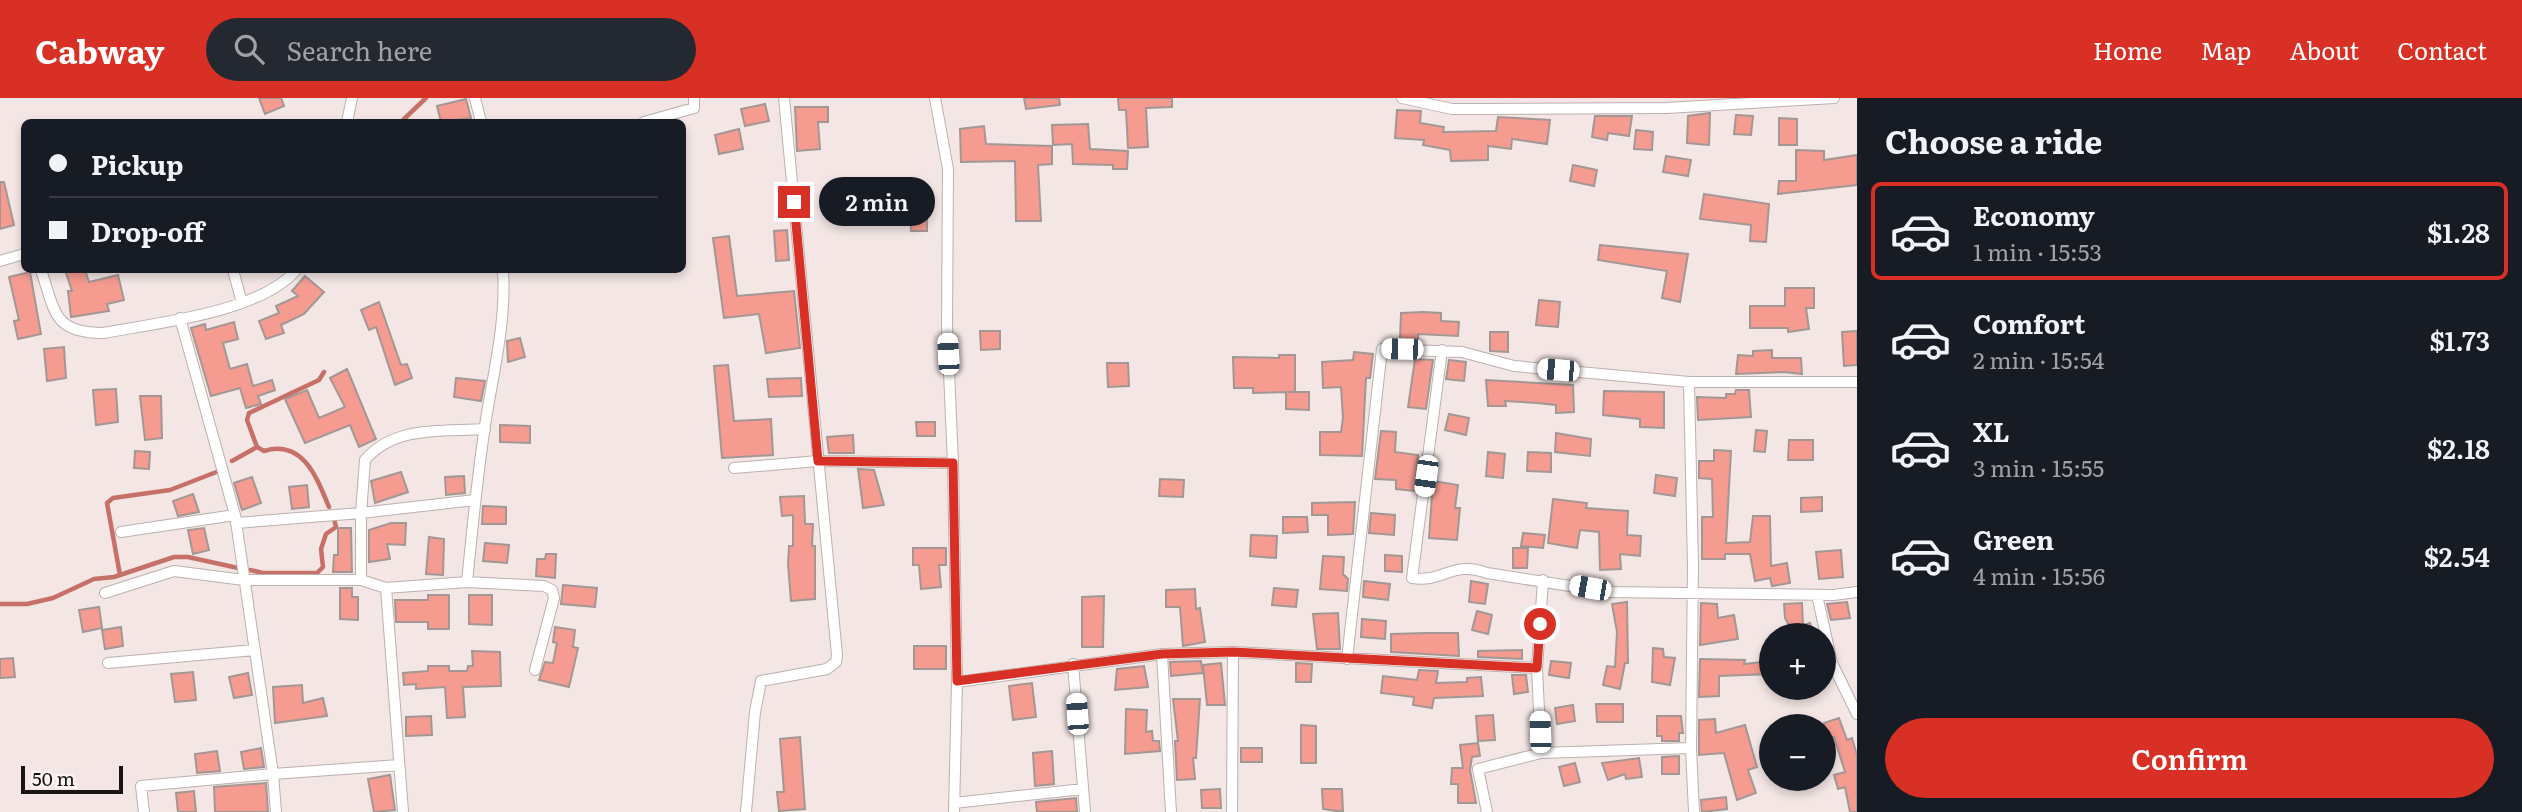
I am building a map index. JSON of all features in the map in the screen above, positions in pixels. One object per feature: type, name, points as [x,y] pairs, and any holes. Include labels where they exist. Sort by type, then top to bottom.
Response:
[{"type":"street","points":[[348,119],[352,98]]},
{"type":"street","points":[[475,98],[480,119]]},
{"type":"street","points":[[657,119],[687,112],[694,108],[694,98]]},
{"type":"street","points":[[747,812],[755,712],[761,681],[827,669],[836,662],[837,655],[784,98]]},
{"type":"street","points":[[935,98],[948,169],[947,326],[953,463],[957,681],[954,807],[1083,789]]},
{"type":"street","points":[[1402,98],[1422,100],[1452,109],[1654,108],[1834,98]]},
{"type":"street","points":[[0,261],[21,255]]},
{"type":"street","points":[[42,273],[57,316],[68,328],[80,333],[103,333],[242,303],[263,296],[293,273]]},
{"type":"street","points":[[234,273],[242,303]]},
{"type":"street","points":[[467,582],[475,500],[499,352],[505,298],[503,273]]},
{"type":"street","points":[[180,318],[235,519],[273,774],[276,812]]},
{"type":"street","points":[[1347,659],[1382,349],[1442,350],[1514,366],[1689,382],[1857,382]]},
{"type":"street","points":[[1442,350],[1412,578],[1428,580],[1457,567],[1469,566],[1488,573],[1608,592],[1693,591],[1817,595],[1857,592]]},
{"type":"street","points":[[1689,382],[1693,591],[1691,748],[1694,812]]},
{"type":"street","points":[[361,580],[361,513],[365,460],[387,440],[402,434],[485,429]]},
{"type":"street","points":[[734,468],[818,461],[953,463]]},
{"type":"street","points":[[121,532],[235,519],[361,513],[475,500]]},
{"type":"street","points":[[105,593],[174,572],[244,580],[361,580],[386,588],[467,582],[544,586],[552,590],[554,598],[535,670]]},
{"type":"street","points":[[1541,753],[1537,668],[1542,580]]},
{"type":"street","points":[[386,588],[403,812]]},
{"type":"street","points":[[1817,595],[1832,663],[1857,714]]},
{"type":"street","points":[[108,663],[255,650]]},
{"type":"street","points":[[957,681],[1162,654],[1233,652],[1537,668]]},
{"type":"street","points":[[1232,812],[1233,652]]},
{"type":"street","points":[[1162,654],[1171,812]]},
{"type":"street","points":[[1073,664],[1085,812]]},
{"type":"street","points":[[1487,812],[1479,769],[1541,753],[1691,748]]},
{"type":"street","points":[[144,812],[141,786],[399,765]]},
{"type":"building","points":[[259,98],[281,98],[284,106],[265,114]]},
{"type":"building","points":[[1024,98],[1059,98],[1060,105],[1026,109]]},
{"type":"building","points":[[1118,98],[1172,98],[1172,107],[1146,108],[1148,147],[1128,148],[1126,110],[1119,110]]},
{"type":"building","points":[[466,99],[471,118],[440,119],[437,106]]},
{"type":"building","points":[[765,104],[769,121],[745,126],[741,109]]},
{"type":"building","points":[[795,107],[828,107],[828,122],[818,122],[820,149],[797,151]]},
{"type":"building","points":[[1397,110],[1421,111],[1420,123],[1444,127],[1443,132],[1496,131],[1498,117],[1550,120],[1547,144],[1512,139],[1511,149],[1488,146],[1488,160],[1451,161],[1450,150],[1423,145],[1424,140],[1395,138]]},
{"type":"building","points":[[1710,113],[1709,145],[1687,143],[1688,116]]},
{"type":"building","points":[[1736,115],[1753,116],[1751,135],[1734,134]]},
{"type":"building","points":[[1595,116],[1632,116],[1629,136],[1608,133],[1607,140],[1592,137]]},
{"type":"building","points":[[1779,118],[1797,119],[1797,145],[1779,145]]},
{"type":"building","points":[[1088,124],[1090,149],[1128,151],[1127,169],[1113,169],[1113,165],[1073,164],[1072,144],[1053,145],[1052,125]]},
{"type":"building","points":[[984,126],[986,144],[1052,146],[1052,164],[1038,165],[1041,221],[1016,221],[1015,161],[961,162],[960,129]]},
{"type":"building","points":[[739,129],[743,149],[719,154],[715,135]]},
{"type":"building","points":[[1636,130],[1653,132],[1652,150],[1634,149]]},
{"type":"building","points":[[1796,150],[1824,151],[1824,160],[1857,155],[1857,185],[1778,194],[1779,181],[1796,181]]},
{"type":"building","points":[[1666,156],[1691,160],[1688,176],[1663,172]]},
{"type":"building","points":[[1573,165],[1597,170],[1594,186],[1570,181]]},
{"type":"building","points":[[0,182],[4,182],[14,225],[0,229]]},
{"type":"building","points":[[1704,194],[1769,204],[1766,242],[1750,241],[1751,225],[1700,219]]},
{"type":"building","points":[[910,211],[927,211],[927,231],[911,231]]},
{"type":"building","points":[[787,230],[789,260],[776,261],[774,231]]},
{"type":"building","points":[[729,236],[737,296],[794,291],[800,348],[766,353],[759,314],[724,318],[713,238]]},
{"type":"building","points":[[1600,245],[1688,254],[1680,302],[1662,298],[1667,271],[1598,260]]},
{"type":"building","points":[[30,273],[41,334],[18,339],[14,321],[19,320],[9,277]]},
{"type":"building","points":[[66,273],[86,273],[89,282],[118,275],[124,300],[107,304],[109,311],[71,317],[68,291],[72,291]]},
{"type":"building","points":[[305,276],[324,292],[304,314],[281,325],[284,333],[266,339],[259,321],[279,313],[276,306],[298,296],[292,291]]},
{"type":"building","points":[[1785,288],[1814,288],[1814,308],[1806,308],[1809,329],[1788,332],[1788,328],[1750,328],[1750,306],[1785,306]]},
{"type":"building","points":[[1539,300],[1560,302],[1558,327],[1536,325]]},
{"type":"building","points":[[379,302],[401,365],[407,364],[412,378],[395,385],[376,327],[369,330],[361,310]]},
{"type":"building","points":[[1401,313],[1441,313],[1441,321],[1459,322],[1458,336],[1418,334],[1418,340],[1400,339]]},
{"type":"building","points":[[234,322],[238,339],[223,343],[230,369],[247,364],[253,386],[272,380],[275,390],[258,396],[261,404],[246,408],[240,388],[211,396],[191,328],[205,324],[206,330]]},
{"type":"building","points":[[980,331],[1000,331],[1000,349],[981,350]]},
{"type":"building","points":[[1857,331],[1857,365],[1844,366],[1842,332]]},
{"type":"building","points":[[1490,332],[1508,332],[1508,352],[1490,351]]},
{"type":"building","points":[[520,338],[525,357],[508,362],[507,341]]},
{"type":"building","points":[[64,347],[66,378],[47,381],[44,349]]},
{"type":"building","points":[[1772,350],[1772,358],[1801,358],[1802,374],[1736,374],[1738,355],[1753,356],[1753,351]]},
{"type":"building","points":[[1354,352],[1373,354],[1370,378],[1366,378],[1362,456],[1320,455],[1320,432],[1341,432],[1343,418],[1341,387],[1323,388],[1322,362],[1353,360]]},
{"type":"building","points":[[1279,355],[1295,355],[1295,392],[1309,392],[1309,410],[1286,409],[1286,392],[1253,393],[1253,388],[1234,388],[1233,357],[1279,358]]},
{"type":"building","points":[[1415,359],[1433,360],[1426,409],[1408,407]]},
{"type":"building","points":[[1449,360],[1466,362],[1464,381],[1446,379]]},
{"type":"building","points":[[1107,363],[1128,363],[1129,386],[1108,387]]},
{"type":"building","points":[[728,365],[734,421],[771,419],[773,455],[722,458],[714,366]]},
{"type":"building","points":[[347,369],[376,439],[359,447],[350,425],[305,443],[285,399],[307,390],[319,418],[345,407],[330,378]]},
{"type":"building","points":[[456,378],[485,381],[481,401],[454,397]]},
{"type":"building","points":[[801,378],[802,396],[769,397],[767,379]]},
{"type":"building","points":[[1486,380],[1573,385],[1574,412],[1556,413],[1556,405],[1537,403],[1505,401],[1506,406],[1488,406]]},
{"type":"building","points":[[116,389],[118,422],[96,425],[93,390]]},
{"type":"building","points":[[1736,390],[1749,390],[1751,417],[1698,420],[1697,397],[1726,398],[1726,394],[1735,394]]},
{"type":"building","points":[[1604,391],[1664,392],[1664,428],[1640,427],[1640,419],[1603,415]]},
{"type":"building","points":[[140,396],[161,396],[162,438],[145,440]]},
{"type":"building","points":[[1449,414],[1469,418],[1466,435],[1445,430]]},
{"type":"building","points":[[916,422],[935,422],[935,436],[917,436]]},
{"type":"building","points":[[500,425],[530,426],[530,443],[500,442]]},
{"type":"building","points":[[1756,430],[1767,431],[1765,452],[1754,451]]},
{"type":"building","points":[[1381,431],[1396,432],[1395,452],[1418,455],[1415,491],[1396,489],[1396,480],[1375,479]]},
{"type":"building","points":[[1556,433],[1591,439],[1590,456],[1555,452]]},
{"type":"building","points":[[853,435],[854,453],[829,453],[827,437]]},
{"type":"building","points":[[1789,440],[1813,440],[1813,460],[1788,460]]},
{"type":"building","points":[[1714,450],[1731,451],[1726,543],[1750,542],[1753,516],[1770,516],[1771,566],[1787,563],[1790,583],[1772,586],[1770,578],[1755,581],[1750,554],[1725,554],[1725,559],[1702,559],[1702,517],[1713,517],[1712,479],[1699,478],[1699,461],[1714,461]]},
{"type":"building","points":[[135,451],[150,452],[149,469],[134,468]]},
{"type":"building","points":[[1488,452],[1505,454],[1503,478],[1486,476]]},
{"type":"building","points":[[1528,452],[1551,453],[1551,472],[1527,471]]},
{"type":"building","points":[[858,469],[874,470],[884,505],[863,508]]},
{"type":"building","points":[[401,472],[408,492],[375,503],[371,481]]},
{"type":"building","points":[[1656,475],[1677,478],[1675,496],[1654,493]]},
{"type":"building","points":[[464,476],[465,493],[446,495],[445,477]]},
{"type":"building","points":[[252,477],[261,503],[242,510],[234,483]]},
{"type":"building","points":[[1160,479],[1184,480],[1183,497],[1159,496]]},
{"type":"building","points":[[1433,481],[1458,485],[1455,508],[1460,508],[1457,540],[1429,538]]},
{"type":"building","points":[[307,485],[309,507],[292,509],[289,487]]},
{"type":"building","points":[[193,494],[199,512],[178,516],[173,501]]},
{"type":"building","points":[[804,496],[805,524],[813,524],[815,599],[791,601],[788,564],[789,546],[793,546],[793,515],[782,516],[780,497]]},
{"type":"building","points":[[1822,497],[1822,511],[1801,512],[1801,498]]},
{"type":"building","points":[[1553,499],[1587,503],[1586,508],[1628,511],[1627,535],[1641,536],[1640,556],[1620,554],[1621,569],[1600,570],[1599,532],[1580,530],[1577,548],[1548,543]]},
{"type":"building","points":[[1355,502],[1353,534],[1328,535],[1328,515],[1312,515],[1312,503]]},
{"type":"building","points":[[483,506],[506,507],[506,524],[482,524]]},
{"type":"building","points":[[1371,513],[1395,515],[1394,535],[1369,533]]},
{"type":"building","points":[[1283,517],[1307,517],[1308,532],[1283,533]]},
{"type":"building","points":[[391,523],[406,523],[405,545],[387,544],[390,559],[369,562],[369,530]]},
{"type":"building","points":[[204,528],[209,550],[193,554],[188,530]]},
{"type":"building","points":[[338,528],[351,528],[352,572],[333,572],[334,555],[338,555]]},
{"type":"building","points":[[1523,533],[1545,535],[1543,548],[1521,546]]},
{"type":"building","points":[[1251,535],[1277,536],[1276,558],[1250,556]]},
{"type":"building","points":[[429,537],[444,539],[443,575],[426,574]]},
{"type":"building","points":[[485,543],[509,545],[507,563],[483,561]]},
{"type":"building","points":[[913,548],[946,548],[946,565],[939,565],[941,587],[921,589],[919,565],[913,565]]},
{"type":"building","points":[[1513,548],[1528,548],[1527,568],[1513,568]]},
{"type":"building","points":[[1841,550],[1843,577],[1819,579],[1816,552]]},
{"type":"building","points":[[546,554],[556,554],[555,578],[536,576],[537,559],[545,559]]},
{"type":"building","points":[[1385,555],[1402,556],[1402,572],[1385,571]]},
{"type":"building","points":[[1323,556],[1344,557],[1343,574],[1348,579],[1347,591],[1320,589]]},
{"type":"building","points":[[1364,581],[1390,584],[1388,600],[1363,597]]},
{"type":"building","points":[[1471,581],[1488,584],[1485,604],[1469,602]]},
{"type":"building","points":[[563,585],[597,588],[595,607],[561,604]]},
{"type":"building","points":[[340,588],[352,588],[352,597],[358,597],[358,620],[340,619]]},
{"type":"building","points":[[1274,588],[1298,590],[1296,607],[1272,605]]},
{"type":"building","points":[[1195,589],[1196,609],[1200,608],[1205,642],[1183,646],[1180,607],[1166,607],[1166,590]]},
{"type":"building","points":[[428,595],[449,595],[449,629],[428,629],[428,622],[396,622],[395,600],[428,600]]},
{"type":"building","points":[[469,595],[492,595],[492,625],[469,624]]},
{"type":"building","points":[[1104,596],[1103,647],[1082,647],[1082,597]]},
{"type":"building","points":[[1627,602],[1628,663],[1625,663],[1620,689],[1603,685],[1607,666],[1615,667],[1617,632],[1612,604]]},
{"type":"building","points":[[1847,602],[1850,618],[1831,620],[1827,604]]},
{"type":"building","points":[[1701,603],[1717,604],[1718,618],[1734,615],[1738,639],[1700,645]]},
{"type":"building","points":[[1802,603],[1803,623],[1788,623],[1784,604]]},
{"type":"building","points":[[99,607],[102,628],[83,632],[79,610]]},
{"type":"building","points":[[1477,611],[1492,615],[1488,634],[1472,630]]},
{"type":"building","points":[[1338,613],[1340,649],[1317,649],[1313,614]]},
{"type":"building","points":[[1362,619],[1386,621],[1385,639],[1361,637]]},
{"type":"building","points":[[121,627],[123,646],[105,649],[102,630]]},
{"type":"building","points":[[555,627],[575,630],[573,647],[578,648],[569,687],[539,680],[545,662],[553,663],[557,643],[553,642]]},
{"type":"building","points":[[1458,633],[1459,656],[1391,652],[1391,634]]},
{"type":"building","points":[[914,646],[946,646],[946,669],[914,669]]},
{"type":"building","points":[[1653,648],[1663,649],[1664,657],[1675,658],[1670,685],[1652,682]]},
{"type":"building","points":[[1522,650],[1522,659],[1478,657],[1478,651]]},
{"type":"building","points":[[472,651],[500,652],[501,686],[463,687],[465,717],[447,718],[445,687],[416,689],[416,684],[404,685],[403,673],[428,671],[428,666],[449,666],[449,671],[467,671],[468,666],[473,666]]},
{"type":"building","points":[[13,658],[15,677],[0,678],[0,659]]},
{"type":"building","points":[[1700,659],[1745,660],[1744,664],[1759,662],[1759,674],[1719,676],[1719,696],[1699,697]]},
{"type":"building","points":[[1201,661],[1203,673],[1171,676],[1170,662]]},
{"type":"building","points":[[1551,661],[1571,663],[1569,678],[1549,675]]},
{"type":"building","points":[[1221,663],[1225,705],[1207,705],[1203,665]]},
{"type":"building","points":[[1296,663],[1312,664],[1311,682],[1296,682]]},
{"type":"building","points":[[1144,666],[1148,687],[1115,690],[1117,669]]},
{"type":"building","points":[[1419,670],[1438,671],[1436,683],[1467,682],[1467,678],[1481,677],[1483,696],[1434,698],[1432,708],[1413,705],[1414,697],[1381,693],[1383,676],[1417,680]]},
{"type":"building","points":[[193,672],[196,700],[175,702],[171,674]]},
{"type":"building","points":[[248,673],[252,695],[234,698],[229,677]]},
{"type":"building","points":[[1512,675],[1526,675],[1528,692],[1514,694]]},
{"type":"building","points":[[1032,683],[1036,717],[1013,720],[1009,686]]},
{"type":"building","points":[[302,685],[303,703],[323,698],[327,716],[275,723],[273,687]]},
{"type":"building","points":[[1173,699],[1200,699],[1196,758],[1193,758],[1195,779],[1177,780],[1175,741],[1178,741]]},
{"type":"building","points":[[1596,704],[1623,704],[1623,722],[1597,722]]},
{"type":"building","points":[[1573,705],[1575,721],[1557,724],[1555,708]]},
{"type":"building","points":[[1126,709],[1147,710],[1146,732],[1152,731],[1153,741],[1159,741],[1160,751],[1125,754]]},
{"type":"building","points":[[1493,715],[1495,740],[1478,741],[1476,716]]},
{"type":"building","points":[[431,716],[432,735],[406,736],[406,717]]},
{"type":"building","points":[[1657,716],[1681,716],[1683,733],[1679,733],[1679,741],[1662,741],[1662,736],[1657,736]]},
{"type":"building","points":[[1839,718],[1847,740],[1852,738],[1857,755],[1857,812],[1850,812],[1845,787],[1838,789],[1836,782],[1836,774],[1845,772],[1836,743],[1836,719]]},
{"type":"building","points":[[1715,719],[1716,733],[1745,725],[1757,767],[1748,770],[1756,793],[1737,800],[1724,753],[1699,755],[1699,720]]},
{"type":"building","points":[[1301,725],[1316,726],[1316,763],[1301,763]]},
{"type":"building","points":[[800,737],[805,809],[779,811],[777,792],[784,792],[780,739]]},
{"type":"building","points":[[1478,743],[1480,756],[1472,757],[1470,770],[1476,803],[1458,803],[1458,784],[1451,784],[1452,768],[1463,768],[1460,745]]},
{"type":"building","points":[[261,748],[264,767],[244,769],[241,752]]},
{"type":"building","points":[[1241,748],[1262,748],[1262,762],[1241,762]]},
{"type":"building","points":[[217,751],[220,771],[197,773],[195,754]]},
{"type":"building","points":[[1052,751],[1054,784],[1035,786],[1033,753]]},
{"type":"building","points":[[1679,756],[1679,774],[1662,774],[1662,757]]},
{"type":"building","points":[[1639,758],[1642,777],[1626,779],[1625,774],[1608,780],[1602,763]]},
{"type":"building","points":[[1575,763],[1580,782],[1564,786],[1559,767]]},
{"type":"building","points":[[390,775],[395,810],[374,812],[368,779]]},
{"type":"building","points":[[266,783],[268,812],[215,812],[214,787]]},
{"type":"building","points":[[1220,789],[1221,808],[1202,808],[1201,790]]},
{"type":"building","points":[[1322,789],[1342,789],[1343,812],[1323,809]]},
{"type":"building","points":[[194,791],[196,812],[178,812],[176,793]]},
{"type":"building","points":[[1726,797],[1727,809],[1702,812],[1701,800]]},
{"type":"building","points":[[1076,798],[1077,812],[1037,812],[1036,802]]},
{"type":"waterway","points":[[404,119],[426,98]]},
{"type":"waterway","points":[[232,461],[257,447],[247,420],[249,413],[319,380],[324,372]]},
{"type":"waterway","points":[[257,447],[264,451],[289,451],[299,456],[313,473],[329,507]]},
{"type":"waterway","points":[[120,575],[107,503],[113,498],[170,490],[219,471]]},
{"type":"waterway","points":[[250,570],[263,573],[317,573],[323,567],[321,549],[326,534],[336,527],[334,519]]},
{"type":"waterway","points":[[0,604],[27,604],[53,598],[94,579],[114,577],[174,557],[188,557],[238,568]]},
{"type":"route","points":[[794,202],[818,461],[953,463],[957,681],[1162,654],[1233,652],[1537,668],[1540,624]]}]
